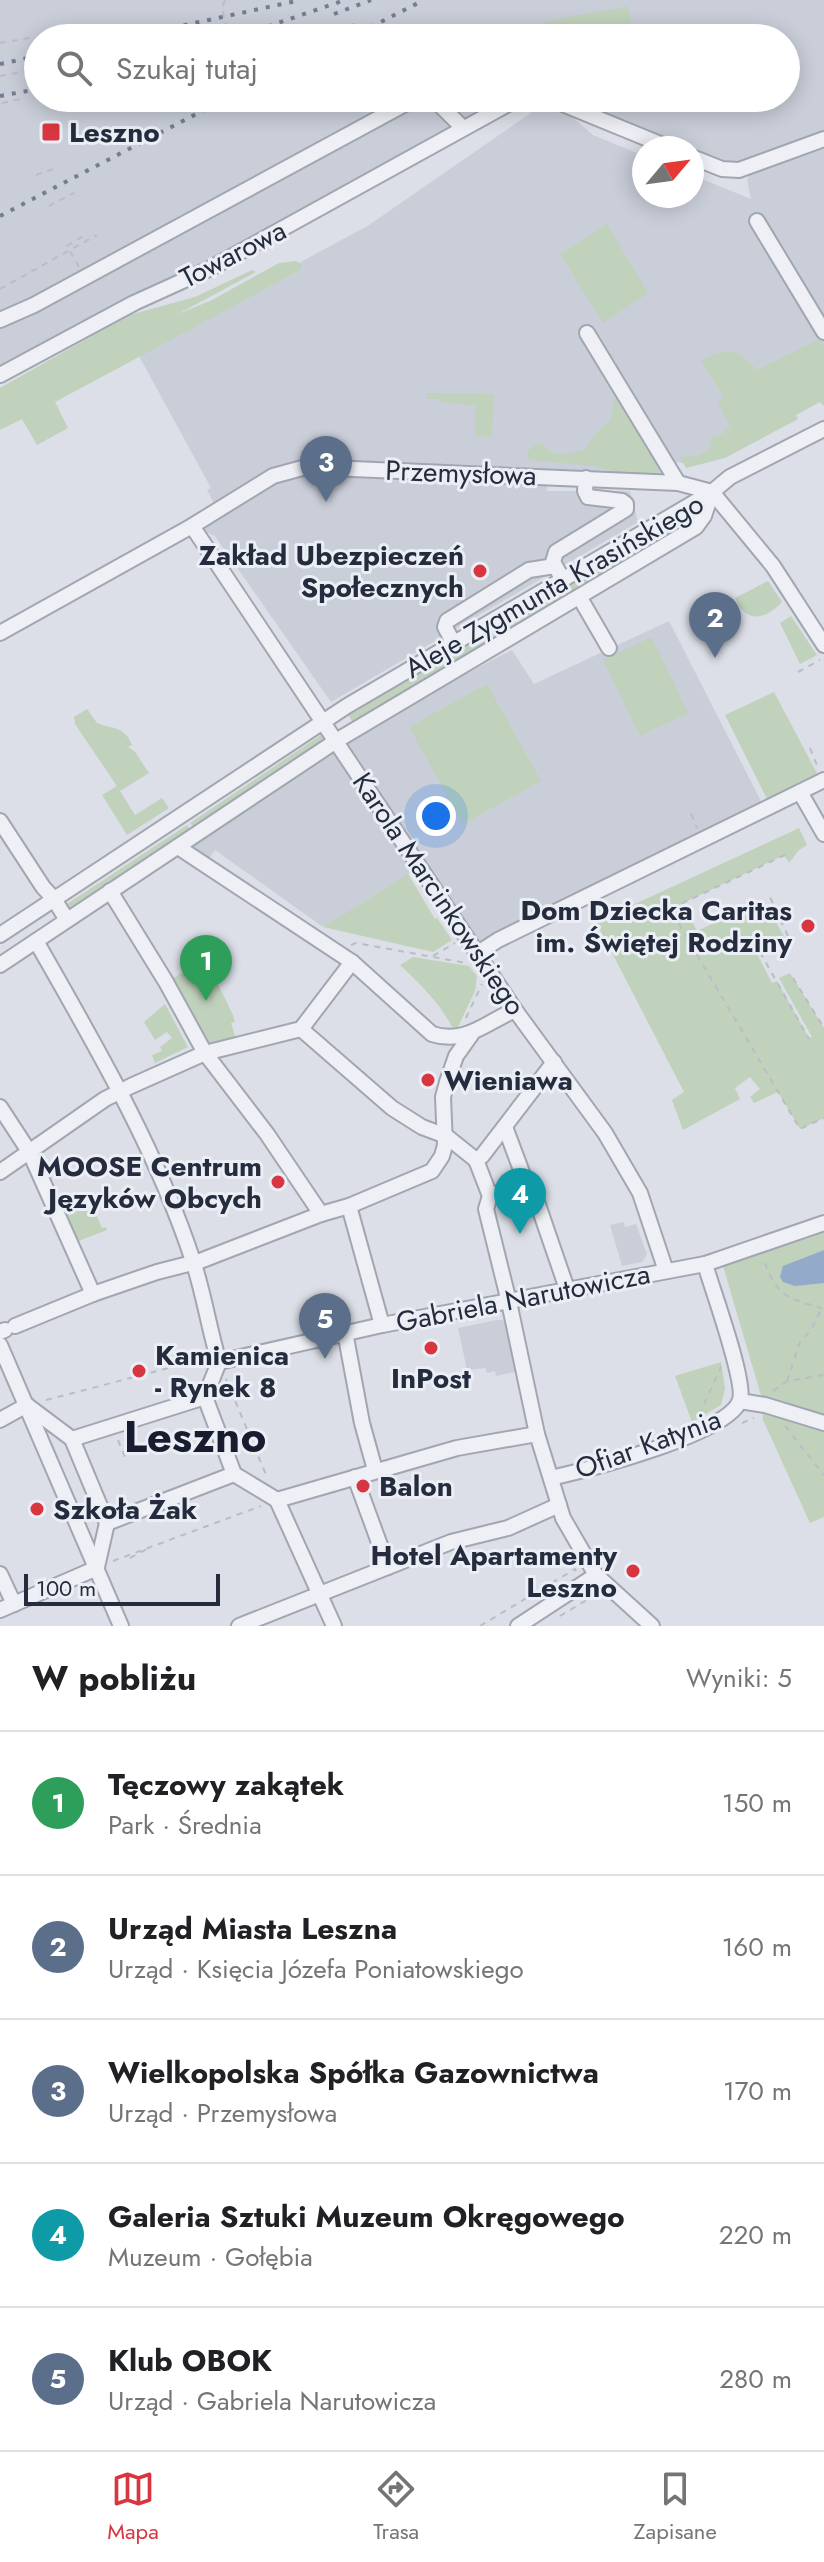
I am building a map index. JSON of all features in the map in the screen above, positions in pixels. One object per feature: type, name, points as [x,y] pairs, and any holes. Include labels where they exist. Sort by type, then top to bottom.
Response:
[{"type":"street","name":"Towarowa","points":[[0,320],[390,112]]},
{"type":"street","points":[[447,112],[463,128]]},
{"type":"street","name":"Towarowa","points":[[0,375],[134,303],[211,268],[493,112]]},
{"type":"street","points":[[582,112],[641,136]]},
{"type":"street","points":[[704,162],[722,169],[739,170],[824,139]]},
{"type":"street","points":[[757,221],[824,332]]},
{"type":"street","points":[[587,333],[678,483]]},
{"type":"street","points":[[822,650],[773,566],[712,492],[739,472],[824,429]]},
{"type":"street","name":"Przemysłowa","points":[[0,633],[192,526],[273,476],[306,467],[678,483],[712,492]]},
{"type":"street","points":[[563,580],[553,559],[556,552],[626,509],[622,501],[588,497],[586,478]]},
{"type":"street","name":"Aleje Zygmunta Krasińskiego","points":[[0,935],[323,722],[712,492]]},
{"type":"street","name":"Aleje Zygmunta Krasińskiego","points":[[0,965],[336,741],[696,527],[704,516],[712,492]]},
{"type":"street","name":"Karola Marcinkowskiego","points":[[192,526],[336,741],[476,959],[605,1133],[640,1193],[666,1271]]},
{"type":"street","points":[[454,644],[445,622],[529,570],[555,566]]},
{"type":"street","points":[[580,598],[609,648]]},
{"type":"street","points":[[476,959],[498,940],[824,780]]},
{"type":"street","points":[[800,792],[824,834]]},
{"type":"street","points":[[187,812],[200,832]]},
{"type":"street","points":[[0,821],[67,920]]},
{"type":"street","points":[[178,847],[352,962],[432,1034],[447,1039],[471,1035],[515,1010]]},
{"type":"street","points":[[110,891],[205,1053],[267,1134],[321,1214]]},
{"type":"street","points":[[36,941],[146,1146],[194,1263],[219,1362],[205,1397],[234,1474],[277,1500],[334,1626]]},
{"type":"street","points":[[0,1172],[119,1092],[205,1053],[301,1029],[352,962]]},
{"type":"street","points":[[301,1029],[392,1108],[422,1127],[446,1136],[476,1160],[490,1196],[486,1209],[537,1434],[559,1505],[571,1534],[596,1575],[652,1626]]},
{"type":"street","points":[[7,1329],[93,1294],[194,1263],[349,1206],[432,1171],[442,1156],[446,1136],[443,1097],[456,1056],[471,1035]]},
{"type":"street","points":[[476,1160],[554,1062]]},
{"type":"street","points":[[0,1107],[30,1153],[93,1294]]},
{"type":"street","points":[[505,1127],[526,1183],[534,1193],[567,1289]]},
{"type":"street","points":[[490,1196],[526,1183]]},
{"type":"street","points":[[349,1206],[382,1325]]},
{"type":"street","name":"Gabriela Narutowicza","points":[[219,1362],[345,1332],[705,1264],[824,1223]]},
{"type":"street","name":"Ofiar Katynia","points":[[551,1478],[640,1454],[714,1425],[734,1411],[740,1401],[738,1378],[705,1264]]},
{"type":"street","points":[[345,1332],[357,1401],[375,1470]]},
{"type":"street","points":[[0,1345],[121,1626]]},
{"type":"street","points":[[72,1439],[205,1397]]},
{"type":"street","points":[[740,1401],[765,1405],[824,1423]]},
{"type":"street","points":[[0,1420],[27,1405]]},
{"type":"street","points":[[27,1405],[72,1439],[107,1523],[97,1568]]},
{"type":"street","points":[[277,1500],[457,1448],[537,1434]]},
{"type":"street","points":[[107,1523],[234,1474]]},
{"type":"street","points":[[355,1477],[388,1567]]},
{"type":"street","points":[[239,1626],[451,1542],[508,1528],[559,1505]]},
{"type":"street","points":[[0,1574],[7,1607],[97,1568]]},
{"type":"street","points":[[518,1626],[596,1575]]},
{"type":"path","points":[[225,0],[222,8],[226,24]]},
{"type":"path","points":[[0,43],[24,39]]},
{"type":"path","points":[[0,76],[24,72]]},
{"type":"path","points":[[2,103],[24,98]]},
{"type":"path","points":[[36,175],[59,167]]},
{"type":"path","points":[[49,206],[74,193]]},
{"type":"path","points":[[0,289],[97,235]]},
{"type":"path","points":[[83,236],[66,244],[85,277]]},
{"type":"path","points":[[798,672],[822,659],[822,650]]},
{"type":"path","points":[[810,748],[824,780]]},
{"type":"path","points":[[785,855],[670,909],[800,1129],[824,1118]]},
{"type":"path","points":[[770,897],[788,936],[758,953],[809,1039]]},
{"type":"path","points":[[432,957],[458,941]]},
{"type":"path","points":[[334,950],[356,943],[432,957],[476,959]]},
{"type":"path","points":[[793,978],[824,1028]]},
{"type":"path","points":[[466,1018],[483,979]]},
{"type":"path","points":[[765,1263],[778,1290],[787,1299],[823,1308],[800,1342],[787,1381]]},
{"type":"path","points":[[27,1405],[192,1362],[219,1362]]},
{"type":"path","points":[[696,1420],[722,1366]]},
{"type":"path","points":[[774,1390],[787,1381],[824,1375]]},
{"type":"path","points":[[743,1422],[757,1417]]},
{"type":"path","points":[[795,1427],[782,1422],[824,1475]]},
{"type":"path","points":[[113,1426],[125,1457]]},
{"type":"path","points":[[130,1558],[148,1548]]},
{"type":"path","points":[[556,1619],[590,1598]]},
{"type":"shaded area","points":[[0,0],[824,0],[824,130],[735,167],[704,158],[704,136],[646,136],[587,112],[800,112],[800,24],[24,24],[24,112],[479,112],[463,121],[463,128],[0,375]]},
{"type":"shaded area","points":[[532,112],[566,112],[593,135],[632,151],[632,208],[704,208],[704,180],[751,199],[747,180],[753,167],[824,140],[824,390],[682,463],[666,460],[678,483],[548,476],[547,491],[630,491],[638,522],[331,702],[215,536],[192,526],[217,509],[207,490],[211,488],[139,356],[301,270],[299,263],[369,225]]},
{"type":"shaded area","points":[[669,621],[765,809],[478,953],[420,867],[323,927],[215,850],[206,863],[178,847],[336,741],[512,650],[534,684]]},
{"type":"shaded area","points":[[624,1222],[625,1227],[636,1224],[647,1254],[642,1262],[622,1266],[610,1225]]},
{"type":"shaded area","points":[[507,1320],[520,1371],[496,1376],[495,1371],[487,1373],[485,1368],[467,1370],[458,1328]]},
{"type":"green space","points":[[628,6],[632,24],[542,24]]},
{"type":"green space","points":[[607,224],[648,293],[603,323],[560,254]]},
{"type":"green space","points":[[296,261],[302,265],[301,270],[55,402],[68,428],[37,445],[22,419],[0,430],[0,388],[129,315],[195,297],[252,270],[256,272],[178,314],[212,300],[279,263]]},
{"type":"green space","points":[[819,339],[824,347],[824,406],[820,402],[796,415],[798,419],[725,458],[686,468],[680,457],[698,455],[709,449],[713,436],[724,433],[730,426],[718,402],[724,398],[701,361],[725,351],[732,352],[757,370]]},
{"type":"green space","points":[[426,393],[494,394],[492,437],[475,436],[475,406],[427,399]]},
{"type":"green space","points":[[619,396],[658,462],[659,471],[643,476],[591,466],[527,460],[528,451],[542,443],[556,454],[586,449],[594,435],[611,420],[613,403]]},
{"type":"green space","points":[[688,513],[694,515],[671,535],[353,723],[347,713]]},
{"type":"green space","points":[[768,581],[782,602],[763,616],[745,612],[735,598]]},
{"type":"green space","points":[[791,616],[817,655],[800,664],[780,623]]},
{"type":"green space","points":[[652,637],[688,713],[640,736],[603,660]]},
{"type":"green space","points":[[487,684],[541,781],[463,824],[409,727]]},
{"type":"green space","points":[[774,692],[819,777],[768,801],[725,715]]},
{"type":"green space","points":[[87,709],[97,723],[126,734],[132,745],[128,747],[149,773],[120,791],[135,815],[162,798],[169,808],[127,835],[102,795],[117,786],[75,724],[74,717]]},
{"type":"green space","points":[[324,733],[335,750],[203,839],[190,823]]},
{"type":"green space","points":[[187,825],[200,841],[71,925],[61,908]]},
{"type":"green space","points":[[799,828],[807,845],[789,863],[784,855],[683,903],[697,931],[763,900],[785,938],[757,954],[772,983],[777,981],[809,1038],[812,1037],[779,978],[790,973],[824,1028],[824,1118],[800,1129],[778,1092],[754,1103],[750,1097],[760,1089],[750,1077],[735,1088],[740,1099],[683,1130],[672,1100],[684,1092],[596,922]]},
{"type":"green space","points":[[408,874],[435,919],[452,940],[433,952],[323,927]]},
{"type":"green space","points":[[413,957],[469,966],[477,976],[475,991],[457,1029],[452,1027],[435,1002],[400,965]]},
{"type":"green space","points":[[206,960],[233,1015],[235,1022],[231,1023],[238,1046],[205,1053],[166,982]]},
{"type":"green space","points":[[165,1004],[188,1047],[155,1063],[152,1055],[162,1051],[160,1047],[172,1038],[167,1032],[155,1040],[144,1022]]},
{"type":"green space","points":[[88,1205],[102,1228],[106,1227],[107,1230],[76,1242],[64,1216]]},
{"type":"green space","points":[[824,1223],[824,1517],[810,1523],[763,1420],[762,1399],[721,1259]]},
{"type":"green space","points":[[721,1362],[725,1389],[721,1405],[692,1422],[675,1376]]},
{"type":"water","points":[[824,1250],[824,1283],[795,1286],[783,1282],[780,1277],[783,1266]]},
{"type":"railway","points":[[190,24],[301,0]]},
{"type":"railway","points":[[275,24],[345,0]]},
{"type":"railway","points":[[334,14],[371,0]]},
{"type":"railway","points":[[377,24],[424,0]]},
{"type":"railway","points":[[0,64],[24,59]]},
{"type":"railway","points":[[0,96],[24,92]]},
{"type":"railway","points":[[0,216],[200,112]]},
{"type":"place","name":"Leszno","points":[[51,132]]},
{"type":"place","name":"Wielkopolska Spółka Gazownictwa","points":[[326,502]]},
{"type":"place","name":"Zakład Ubezpieczeń Społecznych","points":[[480,571]]},
{"type":"place","name":"Urząd Miasta Leszna","points":[[715,658]]},
{"type":"place","name":"Dom Dziecka Caritas im. Świętej Rodziny","points":[[808,926]]},
{"type":"place","name":"Tęczowy zakątek","points":[[206,1001]]},
{"type":"place","name":"Wieniawa","points":[[428,1080]]},
{"type":"place","name":"MOOSE Centrum Języków Obcych","points":[[278,1182]]},
{"type":"place","name":"Galeria Sztuki Muzeum Okręgowego","points":[[520,1234]]},
{"type":"place","name":"InPost","points":[[431,1348]]},
{"type":"place","name":"Klub OBOK","points":[[325,1359]]},
{"type":"place","name":"Kamienica - Rynek 8","points":[[139,1371]]},
{"type":"place","name":"Balon","points":[[363,1486]]},
{"type":"place","name":"Szkoła Żak","points":[[37,1509]]},
{"type":"place","name":"Hotel Apartamenty Leszno","points":[[633,1571]]},
{"type":"district","name":"Leszno","points":[[195,1437]]}]
